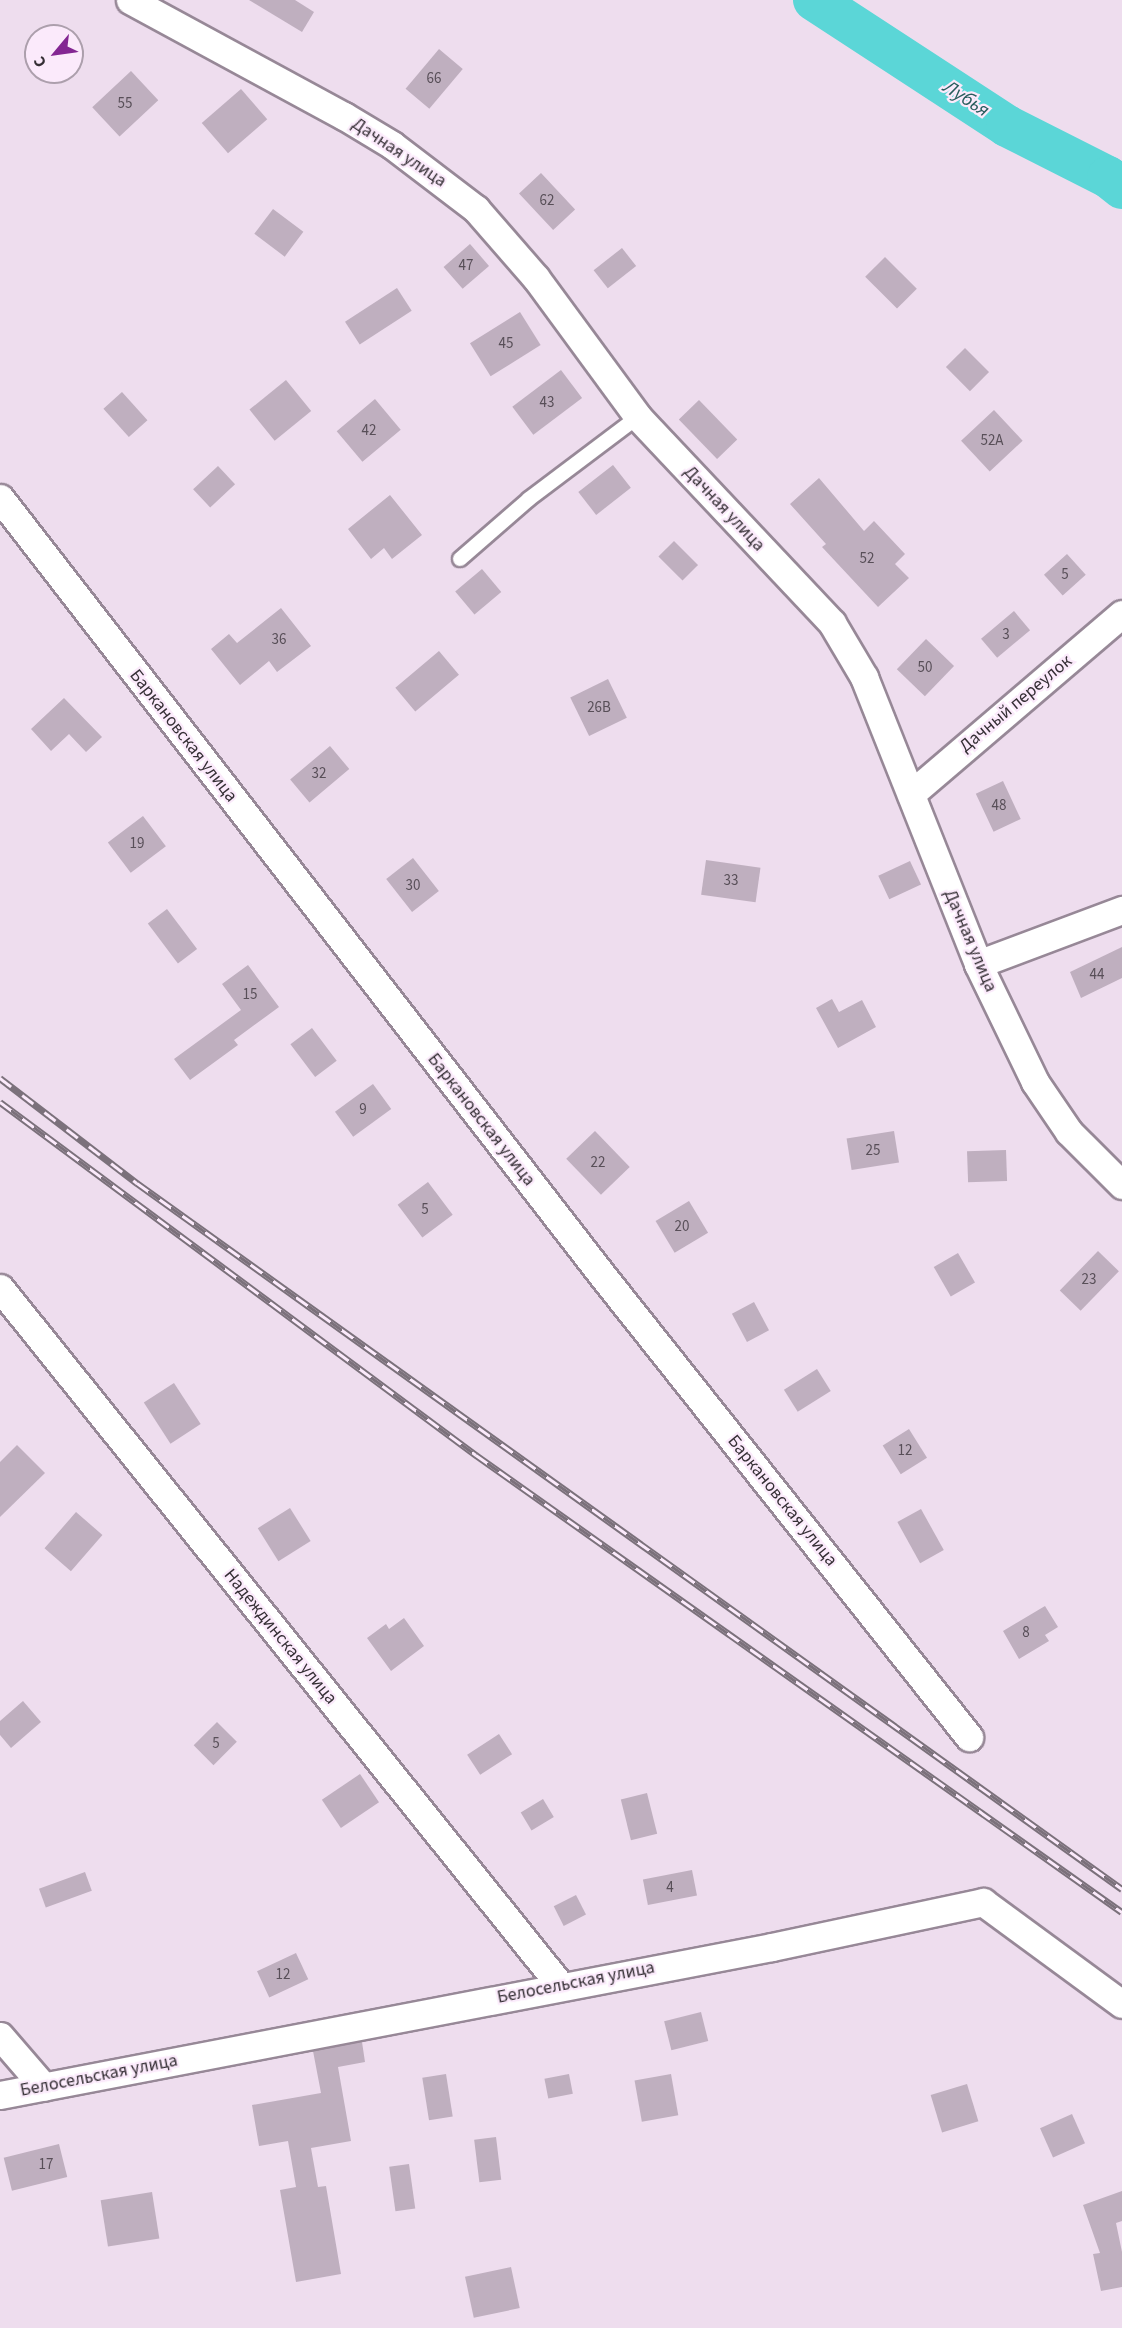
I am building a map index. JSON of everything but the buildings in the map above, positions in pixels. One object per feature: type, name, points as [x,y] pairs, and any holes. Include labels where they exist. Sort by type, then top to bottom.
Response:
[{"type":"street","name":"Дачная улица","points":[[130,0],[344,116],[392,145],[477,209],[536,278],[638,417],[832,623],[864,677],[978,964],[1035,1082],[1069,1132],[1122,1185]]},
{"type":"street","name":"Баркановская улица","points":[[0,498],[598,1270],[969,1737]]},
{"type":"street","name":"Дачный переулок","points":[[910,794],[1122,614]]},
{"type":"street","points":[[978,964],[1122,910]]},
{"type":"street","name":"Надеждинская улица","points":[[0,1288],[560,1985]]},
{"type":"street","name":"Белосельская улица","points":[[0,2095],[560,1985],[772,1947],[983,1902],[1122,2004]]},
{"type":"street","points":[[0,2036],[44,2087]]},
{"type":"lane","points":[[460,559],[529,499],[638,417]]},
{"type":"waterway","name":"Лубья","points":[[814,0],[1007,126],[1108,177],[1122,188]]},
{"type":"railway","points":[[0,1078],[137,1183],[1122,1889]]},
{"type":"railway","points":[[0,1102],[476,1455],[1122,1912]]}]
